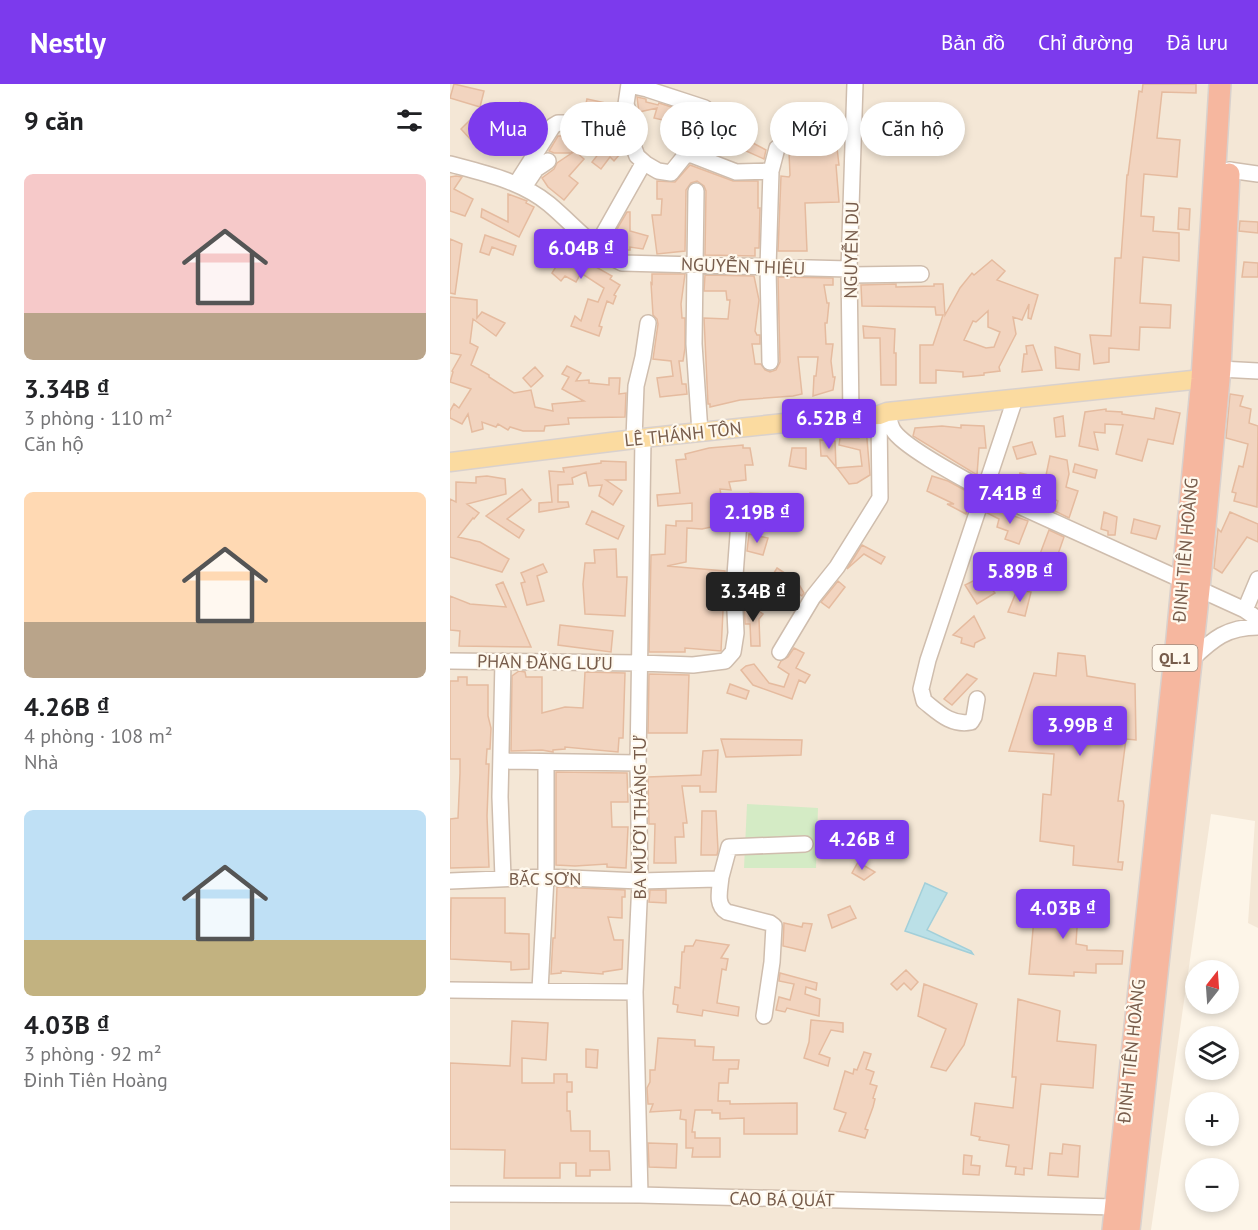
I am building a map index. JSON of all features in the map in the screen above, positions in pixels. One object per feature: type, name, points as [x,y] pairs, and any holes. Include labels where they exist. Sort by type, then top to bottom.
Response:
[{"type":"highway","name":"ĐINH TIÊN HOÀNG","points":[[1211,374],[1220,84]]},
{"type":"highway","name":"ĐINH TIÊN HOÀNG","points":[[1130,1230],[1161,867],[1211,374],[1229,170],[1234,84]]},
{"type":"highway","name":"ĐINH TIÊN HOÀNG","points":[[1113,1230],[1161,867],[1192,659],[1191,584]]},
{"type":"main road","name":"LÊ THÁNH TÔN","points":[[450,462],[700,432],[1016,399],[1211,374]]},
{"type":"street","name":"NGUYỄN DU","points":[[851,416],[850,272],[855,84]]},
{"type":"street","points":[[687,102],[629,85],[626,104],[633,125],[634,148],[637,156],[644,162],[658,171],[671,173],[687,153],[736,172],[771,171]]},
{"type":"street","points":[[519,186],[553,126],[560,123]]},
{"type":"street","points":[[770,362],[768,268],[771,171],[775,156]]},
{"type":"street","points":[[519,186],[548,161]]},
{"type":"street","points":[[596,247],[644,162]]},
{"type":"street","name":"NGUYỄN THIỆU","points":[[450,164],[519,186],[548,203],[596,247],[622,262],[921,274]]},
{"type":"street","points":[[1229,170],[1258,174]]},
{"type":"street","points":[[696,191],[694,344],[700,432]]},
{"type":"street","name":"BA MƯƠI THÁNG TƯ","points":[[640,1195],[635,992],[640,881],[639,439],[636,386],[644,357],[648,323]]},
{"type":"street","points":[[1211,374],[1258,371]]},
{"type":"street","points":[[977,699],[971,722],[958,723],[948,719],[924,701],[921,689],[928,660],[1016,399]]},
{"type":"street","points":[[883,414],[894,431],[906,442],[984,490],[1191,584],[1245,610],[1258,619]]},
{"type":"street","points":[[780,652],[813,597],[837,567],[880,498],[883,414]]},
{"type":"street","name":"PHAN ĐĂNG LƯU","points":[[450,661],[722,663],[731,656],[736,633],[734,589],[740,508]]},
{"type":"street","points":[[1245,610],[1258,579]]},
{"type":"street","points":[[1192,659],[1221,634],[1240,628],[1258,627]]},
{"type":"street","points":[[503,662],[500,797],[503,878]]},
{"type":"street","points":[[502,761],[638,763]]},
{"type":"street","points":[[540,990],[546,877],[546,762]]},
{"type":"street","points":[[764,1016],[772,962],[774,926],[722,909],[719,902],[721,877],[729,847],[805,844]]},
{"type":"street","name":"BẮC SƠN","points":[[450,881],[546,877],[689,881],[721,877]]},
{"type":"street","points":[[450,990],[635,992]]},
{"type":"street","name":"CAO BÁ QUÁT","points":[[450,1194],[640,1195],[1115,1207]]},
{"type":"shaded area","points":[[450,84],[1258,84],[1258,928],[1248,923],[1255,821],[1211,814],[1190,960],[1185,960],[1185,994],[1151,1230],[450,1230]]},
{"type":"green space","points":[[747,804],[818,808],[816,868],[744,868]]},
{"type":"water","points":[[925,883],[947,893],[927,930],[973,954],[905,931]]},
{"type":"building","points":[[454,84],[484,91],[481,102],[468,103],[450,98]]},
{"type":"building","points":[[1143,84],[1196,84],[1196,93],[1162,92],[1157,138],[1180,140],[1177,177],[1144,174],[1141,216],[1154,217],[1153,231],[1179,233],[1179,261],[1143,257],[1140,303],[1171,305],[1170,328],[1140,327],[1139,350],[1109,348],[1109,362],[1094,364],[1090,335],[1111,336],[1115,258],[1121,258],[1127,175],[1139,91],[1142,92]]},
{"type":"building","points":[[637,97],[646,99],[646,102],[638,102]]},
{"type":"building","points":[[648,102],[658,105],[660,103],[660,119],[654,118],[657,108],[648,110]]},
{"type":"building","points":[[468,122],[468,137],[461,129]]},
{"type":"building","points":[[558,136],[560,136],[560,153],[549,151]]},
{"type":"building","points":[[758,146],[766,150],[764,159],[757,156]]},
{"type":"building","points":[[568,156],[581,156],[584,159],[569,176],[578,183],[564,200],[548,187],[542,178],[554,169],[557,163]]},
{"type":"building","points":[[597,156],[618,156],[614,161],[610,157],[601,169],[592,162]]},
{"type":"building","points":[[789,156],[838,156],[839,165],[836,165],[839,202],[805,203],[807,251],[778,251],[781,176],[789,177]]},
{"type":"building","points":[[690,165],[733,181],[758,181],[759,248],[755,248],[755,256],[705,255],[706,191],[704,186],[697,181],[691,183],[686,190],[685,251],[657,254],[652,215],[661,215],[662,199],[657,199],[657,181],[675,182]]},
{"type":"building","points":[[450,177],[462,177],[454,189],[473,199],[465,216],[450,211]]},
{"type":"building","points":[[508,194],[527,201],[526,203],[534,207],[519,237],[481,217],[482,209],[508,222]]},
{"type":"building","points":[[1179,208],[1190,209],[1189,230],[1178,229]]},
{"type":"building","points":[[627,212],[630,212],[630,231],[648,236],[643,249],[630,247],[630,250],[619,250],[614,247],[614,234]]},
{"type":"building","points":[[1240,221],[1258,222],[1258,233],[1239,231]]},
{"type":"building","points":[[485,235],[516,246],[513,255],[492,247],[489,255],[480,252]]},
{"type":"building","points":[[546,236],[570,244],[572,241],[584,252],[581,256],[588,260],[587,262],[612,276],[610,279],[620,285],[614,295],[616,296],[613,304],[607,301],[599,326],[602,327],[599,336],[571,326],[575,316],[581,321],[588,299],[598,302],[604,288],[581,273],[576,282],[565,276],[561,281],[552,273],[557,265],[539,254]]},
{"type":"building","points":[[450,239],[462,244],[455,294],[450,293]]},
{"type":"building","points":[[992,260],[1005,271],[997,280],[1038,295],[1031,319],[1028,318],[1029,304],[1022,320],[1013,317],[1016,334],[999,367],[1000,371],[963,377],[963,372],[936,370],[936,383],[920,383],[920,345],[933,345],[943,315],[936,315],[935,307],[862,306],[861,285],[896,284],[896,287],[943,284],[945,315],[960,288],[972,273],[974,275]],"holes":[[[988,311],[988,327],[1000,332],[994,347],[986,348],[964,340],[973,321],[976,322]]]},
{"type":"building","points":[[1244,262],[1258,263],[1258,277],[1242,277]]},
{"type":"building","points":[[652,274],[685,274],[681,304],[682,318],[685,318],[685,348],[683,361],[679,361],[682,384],[686,384],[687,394],[660,397],[657,378],[673,376],[671,361],[653,359],[658,324],[653,315]]},
{"type":"building","points":[[705,275],[754,276],[759,300],[755,331],[757,335],[760,335],[760,344],[752,344],[755,364],[761,364],[765,370],[770,372],[776,370],[780,362],[778,277],[833,278],[833,285],[824,285],[827,303],[829,303],[827,323],[825,323],[826,344],[833,344],[831,361],[833,377],[835,377],[833,390],[813,396],[818,357],[798,357],[802,394],[740,400],[710,407],[704,318],[728,319],[730,300],[727,300],[726,291],[704,291]]},
{"type":"building","points":[[450,297],[477,300],[477,318],[482,312],[505,323],[496,336],[473,319],[470,343],[478,347],[471,365],[514,393],[531,390],[535,407],[553,411],[552,404],[584,401],[562,389],[569,377],[562,374],[567,366],[581,373],[576,381],[589,380],[589,383],[609,385],[609,378],[620,378],[619,394],[626,393],[625,417],[568,418],[569,424],[545,426],[544,431],[523,431],[510,427],[508,430],[498,424],[496,427],[482,422],[483,429],[472,432],[468,414],[462,424],[450,418],[450,411],[454,404],[459,408],[471,389],[450,382],[452,371],[461,355],[450,353]]},
{"type":"building","points":[[863,326],[895,329],[896,385],[881,385],[880,338],[864,338]]},
{"type":"building","points":[[1033,345],[1042,370],[1022,372],[1024,354],[1027,354],[1026,346]]},
{"type":"building","points":[[1055,347],[1080,354],[1079,370],[1056,368]]},
{"type":"building","points":[[535,367],[543,376],[531,387],[523,378]]},
{"type":"building","points":[[1230,394],[1243,396],[1240,406],[1251,409],[1249,423],[1258,426],[1257,507],[1234,501],[1236,493],[1232,492],[1239,466],[1243,467],[1248,444],[1226,438]]},
{"type":"building","points":[[1156,408],[1180,413],[1173,444],[1148,439],[1142,461],[1116,454],[1123,425],[1105,424],[1105,433],[1094,432],[1098,450],[1079,446],[1085,412],[1106,409],[1106,411],[1154,419]]},
{"type":"building","points":[[1063,416],[1065,436],[1056,437],[1054,418]]},
{"type":"building","points":[[961,425],[984,426],[986,448],[979,448],[977,475],[913,436],[915,428],[942,426],[961,428]]},
{"type":"building","points":[[858,427],[866,427],[870,475],[857,483],[849,484],[837,468],[862,466],[860,450],[839,445],[840,438],[859,438]]},
{"type":"building","points":[[820,440],[835,441],[836,467],[827,456],[821,456]]},
{"type":"building","points":[[1032,442],[1036,454],[1017,459],[1013,447]]},
{"type":"building","points":[[743,445],[743,448],[750,448],[753,465],[745,465],[746,480],[729,482],[731,490],[720,489],[725,519],[720,519],[721,525],[702,529],[687,528],[686,562],[667,566],[725,571],[721,651],[685,648],[685,652],[649,652],[651,555],[665,554],[666,525],[676,526],[676,521],[692,521],[692,503],[658,506],[657,495],[680,493],[676,460],[686,459],[685,454],[709,448]]},
{"type":"building","points":[[792,448],[806,448],[806,469],[789,466]]},
{"type":"building","points":[[1050,456],[1067,460],[1069,474],[1066,487],[1078,491],[1069,518],[1055,511],[1058,501],[1048,497],[1054,481],[1031,491],[1031,498],[1015,491],[1020,473],[1037,477],[1041,475],[1044,485]]},
{"type":"building","points":[[601,461],[626,462],[626,480],[606,480],[622,491],[613,505],[599,496],[602,485],[589,486],[586,472],[572,478],[573,484],[558,485],[558,502],[568,502],[569,507],[539,512],[539,503],[552,502],[549,471],[564,472],[563,468],[601,463]]},
{"type":"building","points":[[1075,464],[1097,470],[1095,478],[1073,472]]},
{"type":"building","points":[[932,476],[948,481],[970,493],[966,514],[947,504],[954,504],[927,491]]},
{"type":"building","points":[[476,477],[505,479],[506,494],[467,504],[479,513],[458,537],[480,542],[509,559],[502,572],[450,557],[450,499],[456,502],[456,482],[476,483]]},
{"type":"building","points":[[522,489],[531,500],[507,519],[524,530],[519,538],[486,516]]},
{"type":"building","points":[[750,493],[767,494],[766,515],[769,517],[750,520]]},
{"type":"building","points":[[990,505],[995,506],[994,509],[1028,521],[1019,544],[1005,539],[1008,531],[997,527],[999,519],[987,513]]},
{"type":"building","points":[[592,511],[624,526],[618,539],[586,524]]},
{"type":"building","points":[[1104,512],[1117,517],[1115,535],[1108,535],[1108,531],[1101,529]]},
{"type":"building","points":[[1230,512],[1258,524],[1258,542],[1247,537],[1222,573],[1214,568],[1218,529],[1221,532]]},
{"type":"building","points":[[1134,519],[1160,526],[1156,539],[1131,533]]},
{"type":"building","points":[[1049,530],[1064,537],[1056,560],[1040,554]]},
{"type":"building","points":[[749,534],[768,538],[763,555],[747,551]]},
{"type":"building","points":[[862,545],[885,557],[881,564],[864,554],[847,569]]},
{"type":"building","points":[[616,549],[617,577],[627,577],[625,616],[585,614],[583,584],[585,563],[595,563],[594,550]]},
{"type":"building","points":[[543,564],[547,572],[537,576],[544,601],[527,605],[521,583],[525,582],[521,573]]},
{"type":"building","points":[[777,568],[797,581],[804,593],[802,596],[772,576]]},
{"type":"building","points":[[770,577],[774,589],[760,600],[752,590]]},
{"type":"building","points":[[977,579],[985,581],[995,593],[977,604],[965,585]]},
{"type":"building","points":[[838,581],[845,587],[829,608],[821,602]]},
{"type":"building","points":[[503,582],[531,647],[459,646],[460,631],[450,630],[450,596],[470,604],[506,607],[496,585]]},
{"type":"building","points":[[1017,590],[1031,592],[1025,616],[1008,612]]},
{"type":"building","points":[[744,601],[763,614],[759,619],[760,646],[751,646],[750,624],[745,624]]},
{"type":"building","points":[[974,616],[985,638],[975,643],[974,647],[961,643],[962,638],[953,635]]},
{"type":"building","points":[[560,625],[613,631],[611,652],[558,645]]},
{"type":"building","points":[[794,648],[804,653],[796,668],[810,675],[805,683],[799,680],[792,699],[753,685],[741,670],[754,664],[769,683],[784,687],[789,674],[778,667]]},
{"type":"building","points":[[1058,653],[1085,656],[1087,676],[1135,684],[1136,740],[1126,739],[1118,801],[1123,801],[1124,805],[1118,862],[1123,862],[1122,870],[1073,865],[1074,846],[1040,841],[1043,794],[1051,795],[1054,754],[1009,751],[1034,673],[1056,676]]},
{"type":"building","points":[[519,671],[525,672],[526,677],[542,677],[542,713],[565,707],[583,708],[585,672],[625,673],[623,738],[619,738],[618,752],[565,747],[565,749],[553,750],[553,752],[511,751],[512,676]]},
{"type":"building","points":[[649,674],[689,675],[687,733],[648,733]]},
{"type":"building","points":[[967,674],[977,679],[952,705],[944,699]]},
{"type":"building","points":[[458,677],[467,677],[467,685],[488,685],[488,716],[491,728],[490,749],[487,749],[486,764],[489,764],[487,816],[489,867],[450,868],[450,819],[458,818],[460,759],[450,759],[450,681],[458,681]]},
{"type":"building","points":[[730,684],[749,691],[746,699],[727,693]]},
{"type":"building","points":[[721,739],[802,740],[801,755],[726,757]]},
{"type":"building","points":[[718,750],[716,792],[700,792],[700,786],[682,786],[687,823],[683,823],[684,837],[675,837],[676,863],[654,863],[655,824],[649,824],[648,777],[701,775],[703,751]]},
{"type":"building","points":[[556,772],[627,773],[628,802],[611,802],[612,827],[628,827],[626,868],[607,867],[607,864],[556,865]]},
{"type":"building","points":[[702,811],[716,811],[717,855],[701,855]]},
{"type":"building","points":[[858,862],[875,872],[864,880],[852,873]]},
{"type":"building","points":[[557,887],[625,890],[625,897],[622,897],[622,918],[608,917],[614,940],[623,940],[622,969],[603,972],[603,974],[561,971],[561,973],[551,974]]},
{"type":"building","points":[[650,890],[666,890],[666,903],[649,902]]},
{"type":"building","points":[[1036,896],[1079,896],[1076,944],[1087,946],[1087,950],[1123,951],[1122,964],[1096,964],[1096,973],[1074,972],[1074,976],[1029,974]]},
{"type":"building","points":[[451,898],[505,898],[505,933],[529,934],[529,969],[511,970],[511,962],[450,959]]},
{"type":"building","points":[[850,906],[856,918],[832,928],[828,915]]},
{"type":"building","points":[[784,923],[802,927],[803,923],[812,924],[805,951],[783,946]]},
{"type":"building","points":[[696,940],[729,945],[721,958],[728,959],[726,970],[722,969],[717,1003],[739,1007],[738,1016],[703,1010],[702,1016],[677,1012],[678,1005],[673,1004],[675,987],[680,988],[682,952],[685,946],[693,946]]},
{"type":"building","points":[[906,970],[918,982],[911,990],[904,983],[897,990],[891,984]]},
{"type":"building","points":[[780,973],[817,983],[816,990],[806,987],[805,994],[820,999],[819,1016],[787,1008],[785,1012],[776,1010],[779,997],[790,1000],[794,984],[779,981]]},
{"type":"building","points":[[924,984],[977,1004],[964,1045],[946,1071],[931,1067],[946,1029],[918,1016]]},
{"type":"building","points":[[1018,999],[1060,1011],[1057,1041],[1096,1045],[1093,1088],[1041,1084],[1032,1169],[1024,1168],[1024,1175],[1015,1174],[1016,1167],[1006,1166],[1009,1145],[979,1140],[980,1137],[971,1135],[975,1103],[1013,1108],[1016,1077],[1012,1077]]},
{"type":"building","points":[[811,1020],[843,1023],[843,1032],[831,1030],[819,1054],[830,1058],[828,1066],[804,1058],[809,1042]]},
{"type":"building","points":[[512,1021],[548,1023],[546,1060],[522,1058],[522,1083],[554,1083],[554,1074],[567,1074],[567,1082],[572,1082],[572,1092],[567,1092],[567,1111],[570,1111],[571,1131],[590,1131],[590,1151],[609,1151],[610,1170],[590,1170],[590,1176],[576,1176],[576,1163],[560,1163],[560,1178],[504,1178],[505,1150],[450,1149],[450,1063],[510,1066]]},
{"type":"building","points":[[658,1038],[695,1040],[695,1046],[714,1047],[713,1060],[739,1060],[738,1069],[729,1069],[728,1083],[719,1083],[718,1101],[730,1101],[730,1104],[797,1103],[797,1134],[744,1134],[744,1118],[720,1119],[720,1113],[712,1113],[712,1110],[695,1110],[692,1132],[695,1132],[695,1138],[720,1138],[720,1157],[692,1157],[693,1148],[686,1148],[686,1120],[680,1119],[681,1110],[650,1112],[653,1104],[648,1104],[647,1088],[650,1082],[650,1070],[655,1070]]},
{"type":"building","points":[[586,1049],[598,1050],[597,1068],[586,1067]]},
{"type":"building","points":[[864,1052],[871,1054],[866,1069],[874,1072],[870,1084],[877,1086],[865,1129],[868,1130],[865,1138],[839,1131],[846,1113],[834,1109],[845,1071],[853,1074],[854,1069],[857,1070]]},
{"type":"building","points":[[648,1143],[677,1144],[676,1168],[649,1167]]},
{"type":"building","points":[[1063,1144],[1080,1146],[1078,1177],[1048,1175],[1050,1153],[1062,1154]]},
{"type":"building","points":[[964,1155],[972,1156],[971,1165],[980,1166],[979,1175],[963,1174]]}]
